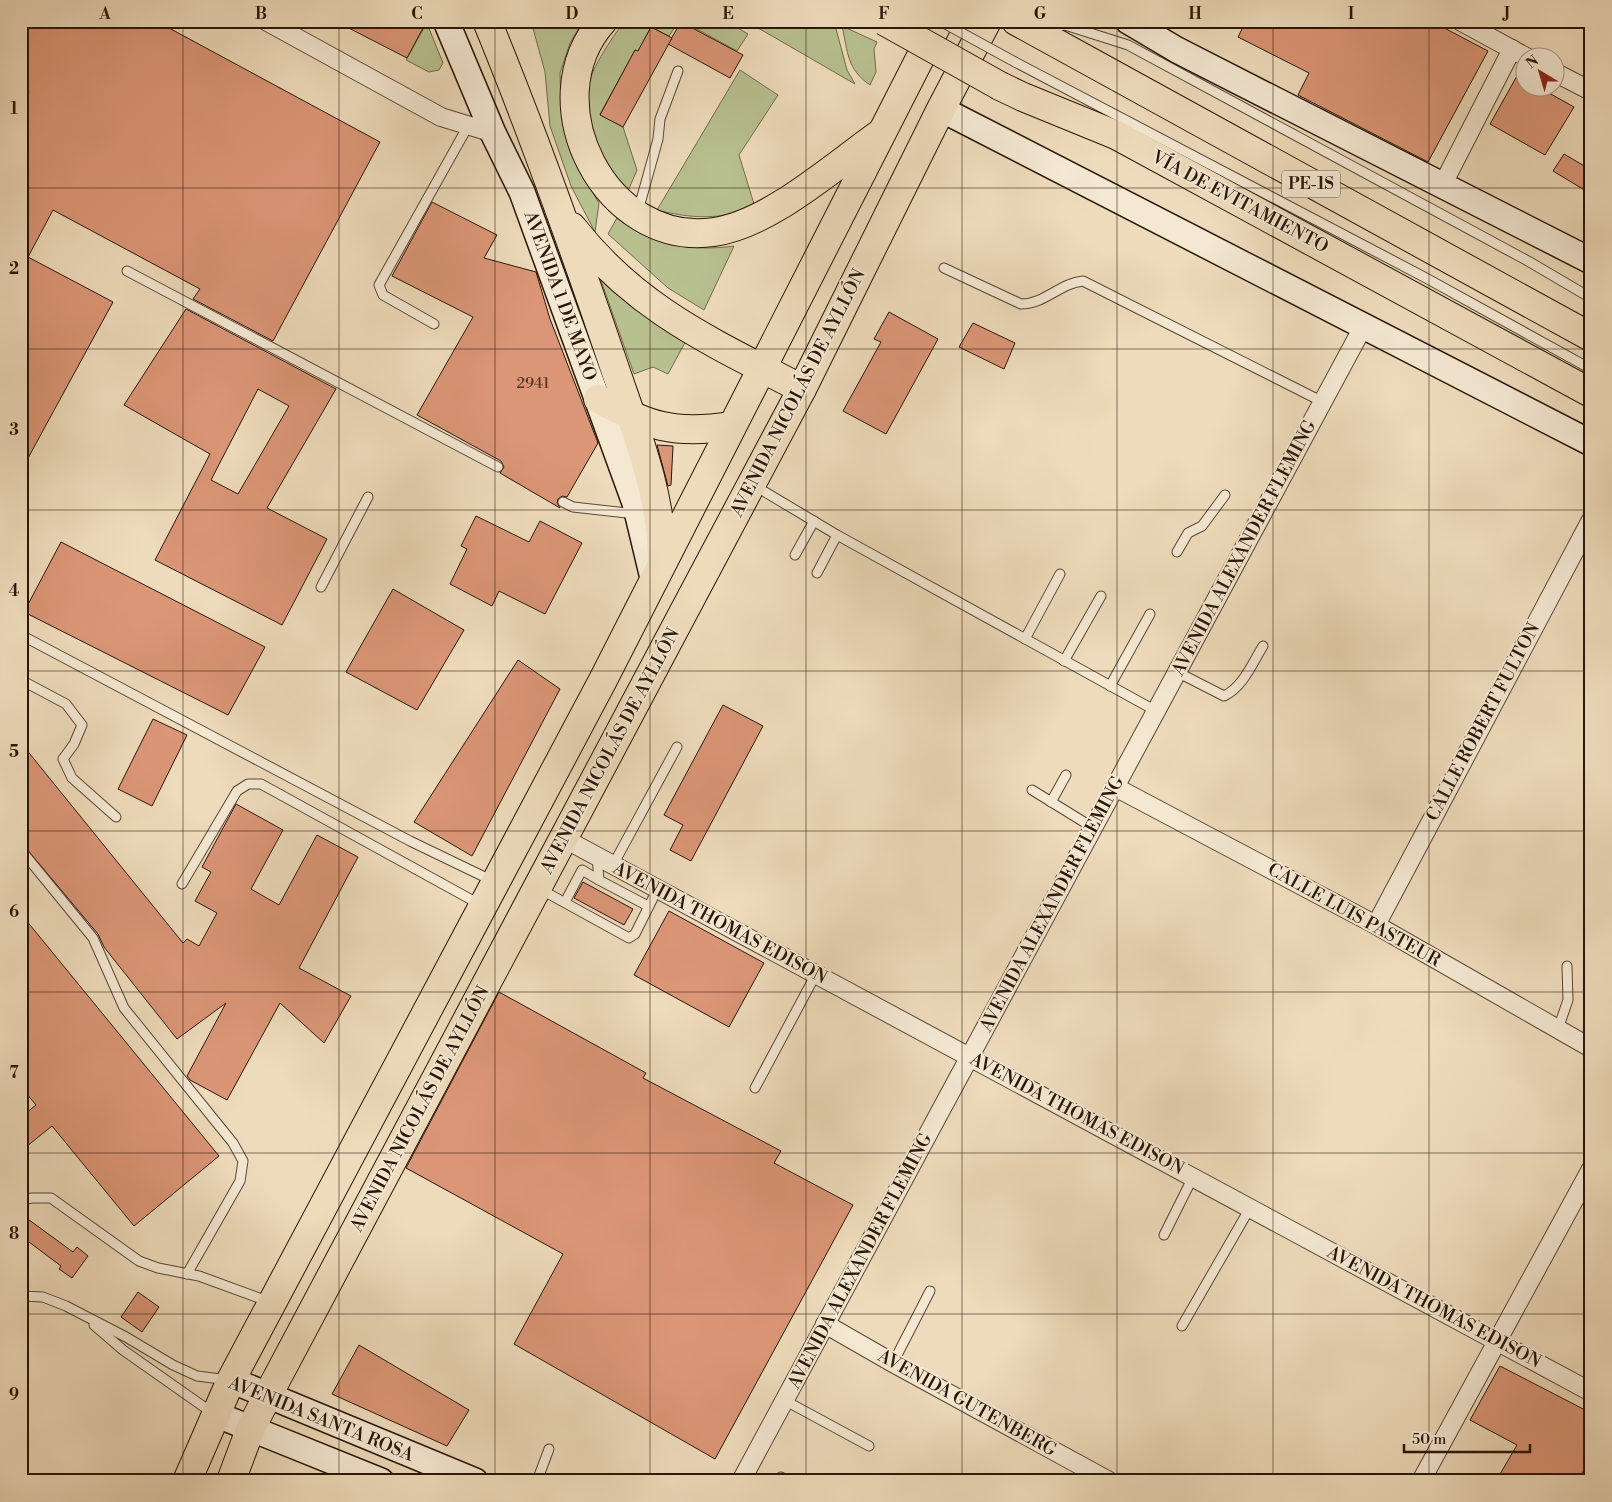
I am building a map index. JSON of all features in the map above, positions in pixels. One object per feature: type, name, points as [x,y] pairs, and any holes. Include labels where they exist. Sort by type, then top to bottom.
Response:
[{"type":"main road","points":[[603,21],[590,40],[579,67],[575,99],[578,134],[597,174],[616,198],[637,216],[658,227],[681,233],[712,232],[744,225],[781,204],[881,133]]},
{"type":"main road","name":"VÍA DE EVITAMIENTO","points":[[884,21],[1000,86],[1116,135],[1591,393]]},
{"type":"main road","points":[[187,1481],[231,1380],[603,680],[881,133],[940,21]]},
{"type":"main road","name":"AVENIDA NICOLÁS DE AYLLÓN","points":[[231,1481],[250,1430],[268,1395],[802,388],[940,109],[988,21]]},
{"type":"main road","points":[[483,26],[521,110],[631,417],[651,483],[660,527],[658,570]]},
{"type":"main road","name":"PE-1S","points":[[1025,26],[1591,337]]},
{"type":"main road","points":[[555,201],[589,249],[631,290],[678,323],[802,388]]},
{"type":"main road","points":[[598,398],[631,417],[647,423],[682,430],[707,430],[732,426]]},
{"type":"street","points":[[266,21],[441,117],[494,133]]},
{"type":"street","name":"AVENIDA 1 DE MAYO","points":[[446,21],[494,133],[522,192],[598,398],[658,570]]},
{"type":"street","points":[[1128,21],[1177,50],[1591,261]]},
{"type":"street","points":[[1443,184],[1512,49],[1460,21]]},
{"type":"street","points":[[1564,77],[1591,91]]},
{"type":"street","points":[[940,109],[1591,442]]},
{"type":"street","name":"AVENIDA ALEXANDER FLEMING","points":[[741,1481],[1363,327]]},
{"type":"street","name":"CALLE ROBERT FULTON","points":[[1376,925],[1591,520]]},
{"type":"street","name":"CALLE LUIS PASTEUR","points":[[1115,786],[1376,925],[1591,1048]]},
{"type":"street","name":"AVENIDA THOMAS EDISON","points":[[563,838],[1591,1392]]},
{"type":"street","points":[[1421,1481],[1591,1169]]},
{"type":"street","name":"AVENIDA GUTENBERG","points":[[825,1324],[1109,1481]]},
{"type":"street","name":"AVENIDA SANTA ROSA","points":[[231,1380],[475,1481]]},
{"type":"street","name":"AVENIDA SANTA ROSA","points":[[215,1414],[250,1430],[381,1481]]},
{"type":"lane","points":[[940,21],[1426,278],[1591,369]]},
{"type":"lane","points":[[1025,26],[1065,25],[1128,46],[1528,261],[1591,298]]},
{"type":"lane","points":[[637,216],[658,139],[660,119],[678,71]]},
{"type":"lane","points":[[434,324],[382,295],[379,286],[468,126]]},
{"type":"lane","points":[[944,268],[1021,304],[1033,304],[1074,282],[1083,281],[1323,402]]},
{"type":"lane","points":[[127,271],[498,467]]},
{"type":"lane","points":[[751,484],[837,535],[1156,711]]},
{"type":"lane","points":[[1178,552],[1188,532],[1202,526],[1225,495]]},
{"type":"lane","points":[[321,588],[368,497]]},
{"type":"lane","points":[[563,502],[574,508],[638,514]]},
{"type":"lane","points":[[795,555],[814,522]]},
{"type":"lane","points":[[817,573],[837,535]]},
{"type":"lane","points":[[1025,639],[1060,574]]},
{"type":"lane","points":[[1064,661],[1101,596]]},
{"type":"lane","points":[[1110,686],[1150,614]]},
{"type":"lane","points":[[21,635],[410,841],[489,894]]},
{"type":"lane","points":[[1177,672],[1224,696],[1233,692],[1240,684],[1263,646]]},
{"type":"lane","points":[[21,680],[66,704],[82,725],[74,744],[63,759],[72,778],[116,817]]},
{"type":"lane","points":[[613,865],[677,747]]},
{"type":"lane","points":[[1051,802],[1066,775]]},
{"type":"lane","points":[[182,884],[237,791],[248,784],[261,784],[489,894]]},
{"type":"lane","points":[[1032,790],[1092,827]]},
{"type":"lane","points":[[21,850],[93,938],[124,1008],[233,1143],[243,1161],[240,1181],[187,1274]]},
{"type":"lane","points":[[597,856],[599,880]]},
{"type":"lane","points":[[565,902],[582,870],[648,906]]},
{"type":"lane","points":[[538,887],[629,938],[635,934],[658,888]]},
{"type":"lane","points":[[1558,1029],[1568,1000],[1567,966]]},
{"type":"lane","points":[[755,1088],[816,974]]},
{"type":"lane","points":[[1164,1234],[1193,1177]]},
{"type":"lane","points":[[21,1200],[51,1198],[138,1260],[158,1268],[199,1276],[272,1303]]},
{"type":"lane","points":[[1182,1326],[1250,1208]]},
{"type":"lane","points":[[893,1363],[930,1291]]},
{"type":"lane","name":"AVENIDA SANTA ROSA","points":[[21,1296],[43,1297],[66,1306],[197,1376],[231,1380]]},
{"type":"lane","name":"AVENIDA SANTA ROSA","points":[[86,1318],[123,1350],[215,1414]]},
{"type":"lane","points":[[784,1400],[869,1446]]},
{"type":"lane","points":[[537,1481],[549,1449]]},
{"type":"green space","points":[[410,21],[426,21],[443,63],[439,70],[429,72],[406,60],[424,28]]},
{"type":"green space","points":[[531,21],[583,21],[570,43],[560,73],[561,110],[568,141],[576,164],[599,203],[595,232],[571,186],[550,126],[545,72]]},
{"type":"green space","points":[[628,21],[679,21],[669,36],[651,27],[638,51],[635,50],[600,114],[623,127],[637,170],[628,191],[610,169],[596,143],[589,115],[588,101],[591,76],[596,66],[616,33]]},
{"type":"green space","points":[[682,21],[726,21],[748,34],[737,51]]},
{"type":"green space","points":[[746,21],[827,21],[835,25],[847,70],[855,84]]},
{"type":"green space","points":[[842,26],[877,42],[874,49],[876,72],[870,85],[857,73],[850,60]]},
{"type":"green space","points":[[740,70],[778,95],[739,155],[754,204],[731,214],[706,217],[681,215],[657,210]]},
{"type":"green space","points":[[617,218],[644,235],[672,244],[702,248],[734,246],[704,310],[668,288],[608,234]]},
{"type":"green space","points":[[598,272],[640,310],[688,337],[668,374],[653,367],[634,374]]},
{"type":"building","points":[[21,21],[156,21],[380,142],[273,341],[193,299],[200,289],[53,210],[28,257],[113,302],[21,471],[21,106],[29,92],[21,88]]},
{"type":"building","points":[[335,21],[409,21],[423,28],[407,58]]},
{"type":"building","points":[[1246,21],[1431,21],[1488,51],[1428,162],[1298,95],[1309,73],[1238,37]]},
{"type":"building","points":[[681,22],[743,55],[730,78],[668,44]]},
{"type":"building","points":[[651,27],[672,38],[623,127],[600,115],[635,50],[638,51]]},
{"type":"building","points":[[1514,81],[1514,98],[1558,98],[1574,107],[1545,155],[1490,124]]},
{"type":"building","points":[[1564,154],[1591,170],[1591,194],[1553,171]]},
{"type":"building","points":[[432,202],[497,235],[484,258],[536,272],[550,319],[598,443],[567,497],[562,496],[558,499],[557,503],[560,508],[500,473],[504,467],[501,461],[417,415],[473,317],[392,276]]},
{"type":"building","points":[[186,309],[336,389],[267,508],[327,539],[282,625],[155,560],[210,454],[124,405]],"holes":[[[258,389],[289,406],[238,494],[211,480]]]},
{"type":"building","points":[[889,312],[938,339],[886,434],[843,411],[881,342],[874,339]]},
{"type":"building","points":[[973,323],[1015,343],[1004,369],[959,347]]},
{"type":"building","points":[[657,445],[673,446],[671,485],[668,486]]},
{"type":"building","points":[[476,516],[529,542],[540,521],[582,543],[545,614],[499,591],[492,606],[450,584],[467,549],[461,546]]},
{"type":"building","points":[[61,542],[265,647],[228,715],[24,612]]},
{"type":"building","points":[[393,589],[464,630],[417,710],[346,672]]},
{"type":"building","points":[[518,660],[560,689],[472,856],[414,822]]},
{"type":"building","points":[[723,705],[763,726],[691,861],[670,850],[683,825],[664,815]]},
{"type":"building","points":[[153,719],[187,735],[152,806],[118,789]]},
{"type":"building","points":[[21,743],[183,943],[187,939],[199,946],[217,913],[195,901],[211,872],[202,867],[236,804],[283,830],[251,889],[279,905],[317,835],[358,857],[299,968],[351,996],[324,1043],[280,1003],[227,1100],[190,1080],[187,1076],[226,1003],[177,1039],[104,947],[98,934],[21,842]]},
{"type":"building","points":[[583,882],[633,909],[624,925],[574,898]]},
{"type":"building","points":[[669,911],[764,963],[729,1027],[634,975]]},
{"type":"building","points":[[21,914],[219,1156],[134,1226],[52,1126],[21,1151],[21,1117],[36,1105],[21,1087]]},
{"type":"building","points":[[499,992],[646,1073],[643,1078],[781,1151],[774,1163],[853,1205],[715,1459],[514,1344],[563,1254],[406,1168]]},
{"type":"building","points":[[21,1214],[73,1252],[77,1247],[88,1256],[72,1278],[59,1269],[61,1266],[21,1236]]},
{"type":"building","points":[[138,1292],[159,1307],[142,1332],[121,1317]]},
{"type":"building","points":[[359,1345],[469,1410],[447,1446],[332,1394]]},
{"type":"building","points":[[1500,1366],[1591,1413],[1591,1457],[1578,1481],[1496,1481],[1517,1445],[1470,1420]]}]
